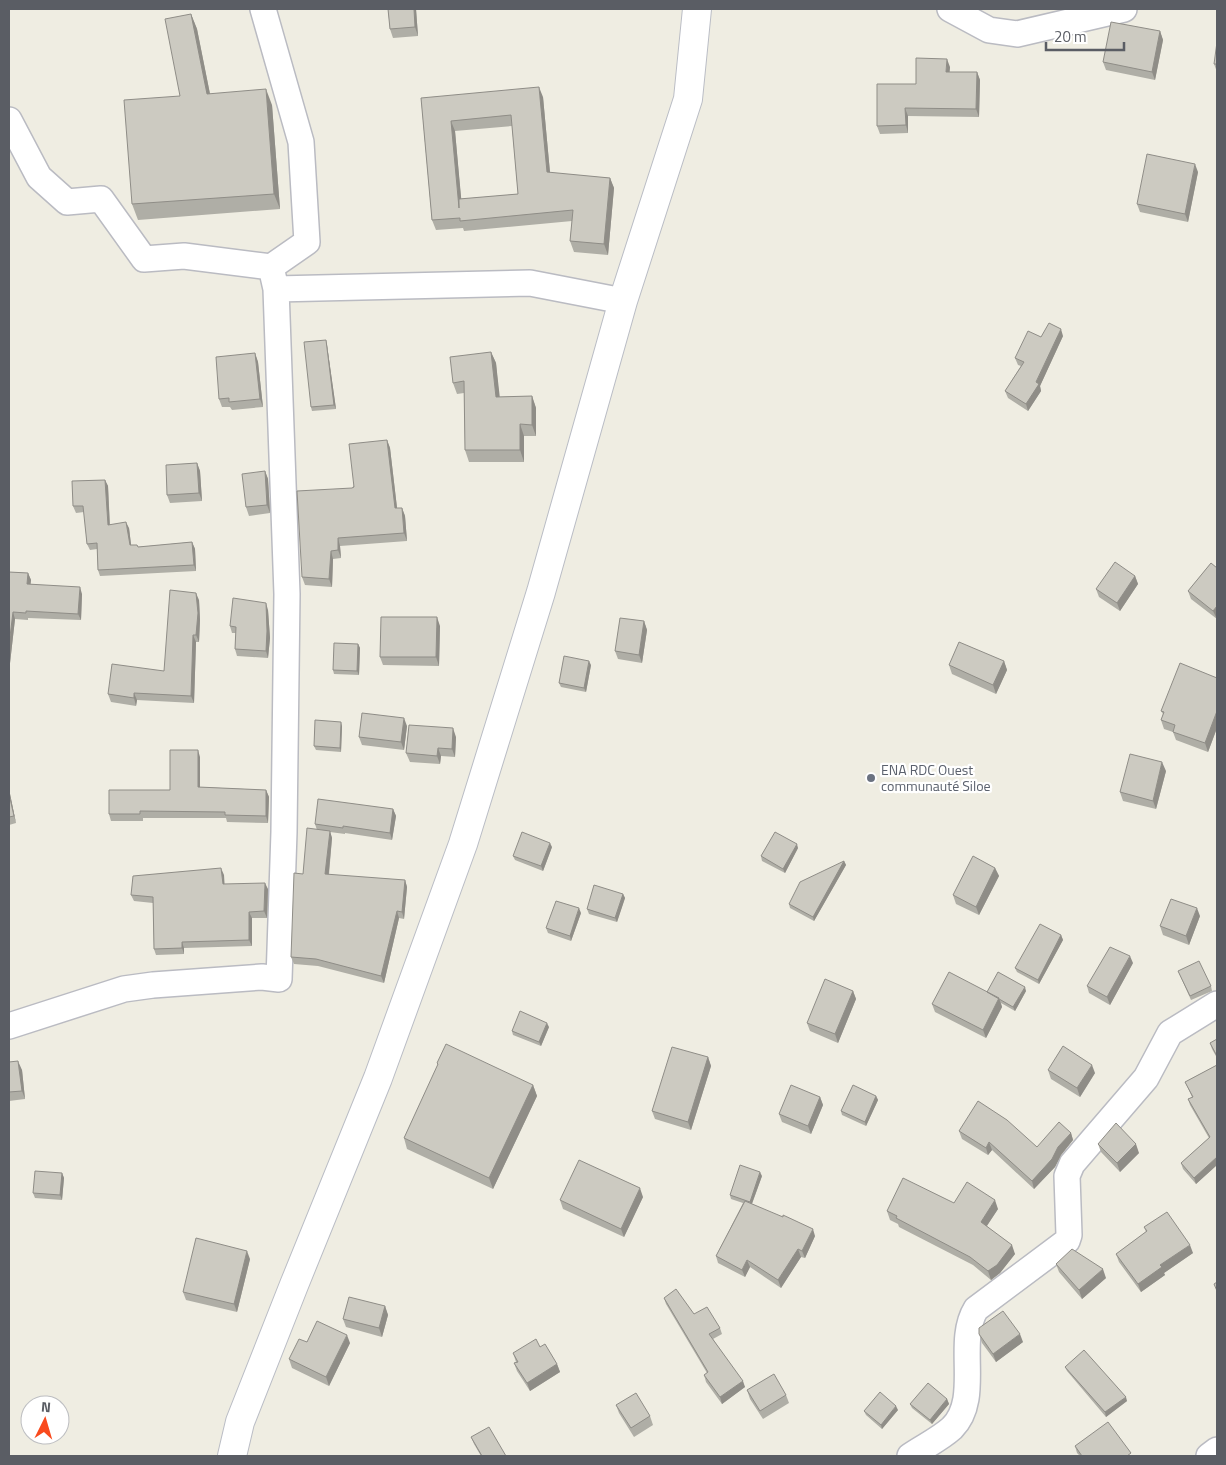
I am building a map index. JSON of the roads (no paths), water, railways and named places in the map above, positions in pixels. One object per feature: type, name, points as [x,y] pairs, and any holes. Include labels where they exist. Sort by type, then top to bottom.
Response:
[{"type":"main road","points":[[232,1456],[240,1422],[378,1078],[463,844],[540,592],[623,301],[688,99],[697,9]]},
{"type":"street","points":[[9,1026],[124,990],[153,985],[262,977],[279,979],[284,822],[287,594],[273,278],[307,242],[301,142],[263,9]]},
{"type":"street","points":[[950,9],[989,30],[1017,34],[1124,9]]},
{"type":"street","points":[[9,120],[39,177],[67,202],[101,199],[144,258],[184,256],[273,278],[530,283],[623,301]]},
{"type":"street","points":[[910,1456],[952,1428],[966,1406],[969,1324],[976,1308],[1067,1241],[1069,1235],[1067,1176],[1072,1164],[1146,1078],[1170,1033],[1217,1004]]},
{"type":"street","points":[[1209,1456],[1217,1450]]},
{"type":"place","name":"ENA RDC Ouest communauté Siloe","points":[[871,778]]}]
